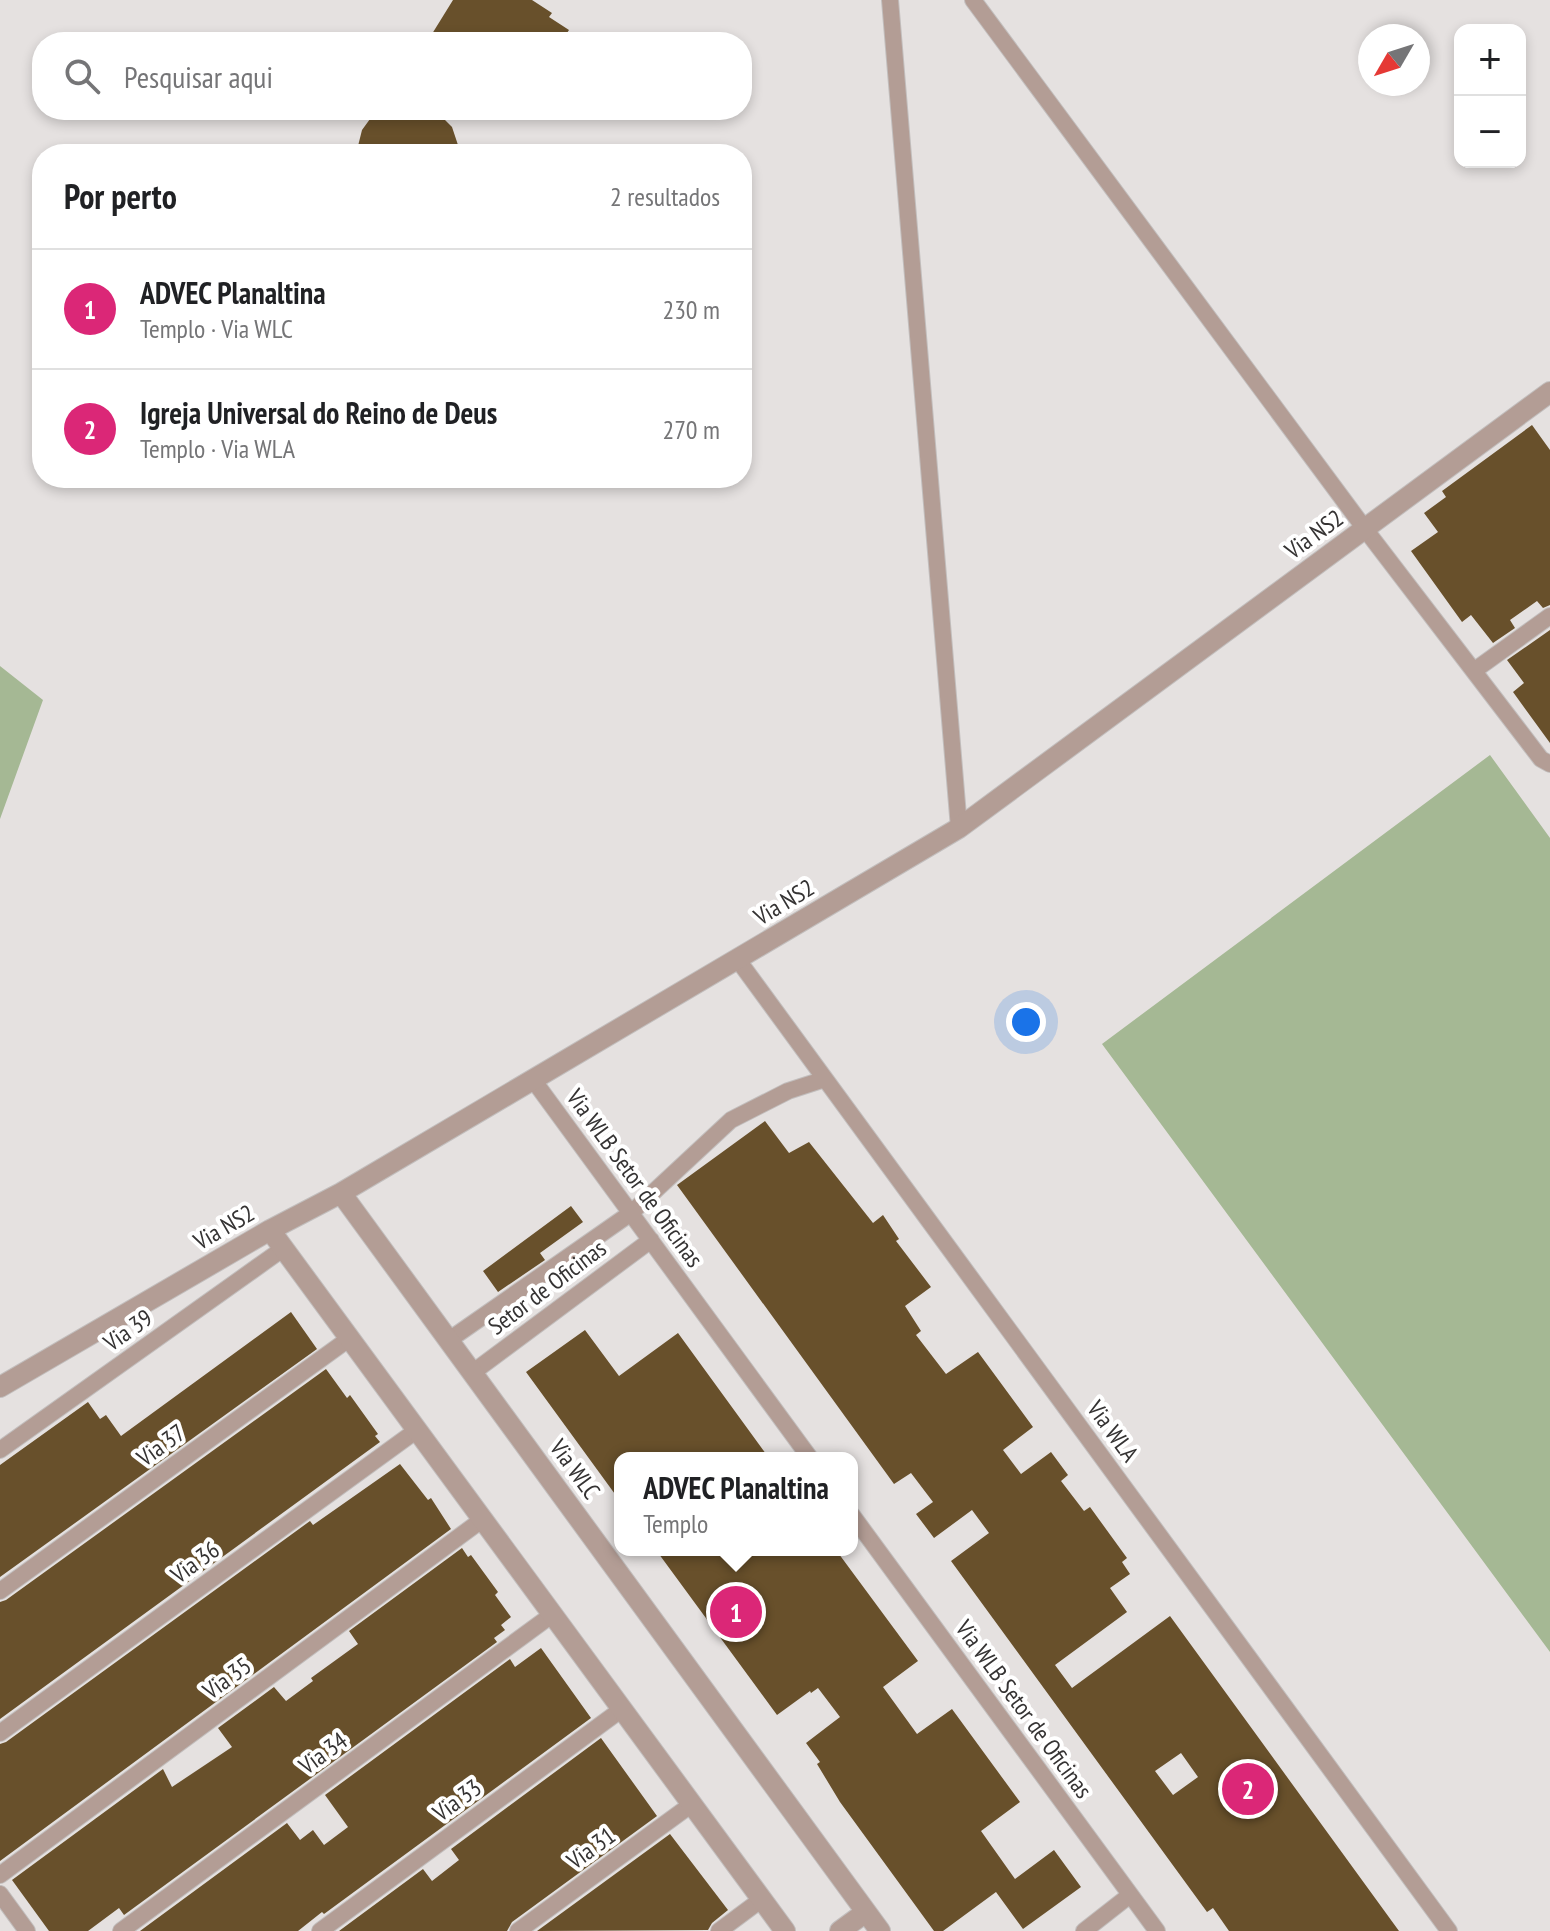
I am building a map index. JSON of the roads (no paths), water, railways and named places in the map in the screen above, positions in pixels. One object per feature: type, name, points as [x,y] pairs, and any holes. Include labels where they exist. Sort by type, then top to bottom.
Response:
[{"type":"street","points":[[890,0],[959,828]]},
{"type":"street","points":[[973,0],[1365,529],[1541,759],[1550,764]]},
{"type":"street","name":"Via NS2","points":[[0,1387],[534,1081],[959,828],[1550,392]]},
{"type":"street","points":[[1475,670],[1550,616]]},
{"type":"street","name":"Via WLA","points":[[738,960],[1449,1931]]},
{"type":"street","points":[[449,1340],[631,1213],[731,1120],[788,1091],[825,1079]]},
{"type":"street","name":"Via WLB Setor de Oficinas","points":[[534,1081],[806,1452]]},
{"type":"street","name":"Via WLC","points":[[341,1193],[880,1931]]},
{"type":"street","points":[[270,1230],[785,1931]]},
{"type":"street","name":"Setor de Oficinas","points":[[472,1373],[651,1240]]},
{"type":"street","name":"Via 39","points":[[0,1450],[284,1248]]},
{"type":"street","name":"Via 37","points":[[0,1591],[350,1338]]},
{"type":"street","name":"Via 36","points":[[0,1733],[417,1430]]},
{"type":"street","name":"Via 35","points":[[0,1875],[483,1519]]},
{"type":"street","name":"Via WLB Setor de Oficinas","points":[[858,1523],[1157,1931]]},
{"type":"street","name":"Via 34","points":[[121,1931],[553,1614]]},
{"type":"street","name":"Via 33","points":[[320,1931],[622,1709]]},
{"type":"street","name":"Via 31","points":[[518,1931],[692,1804]]},
{"type":"street","points":[[0,1894],[27,1931]]},
{"type":"street","points":[[1084,1931],[1130,1895]]},
{"type":"street","points":[[719,1931],[762,1899]]},
{"type":"street","points":[[840,1931],[866,1912]]},
{"type":"place","name":"ADVEC Planaltina","points":[[736,1612]]},
{"type":"place","name":"Igreja Universal do Reino de Deus","points":[[1248,1789]]}]
